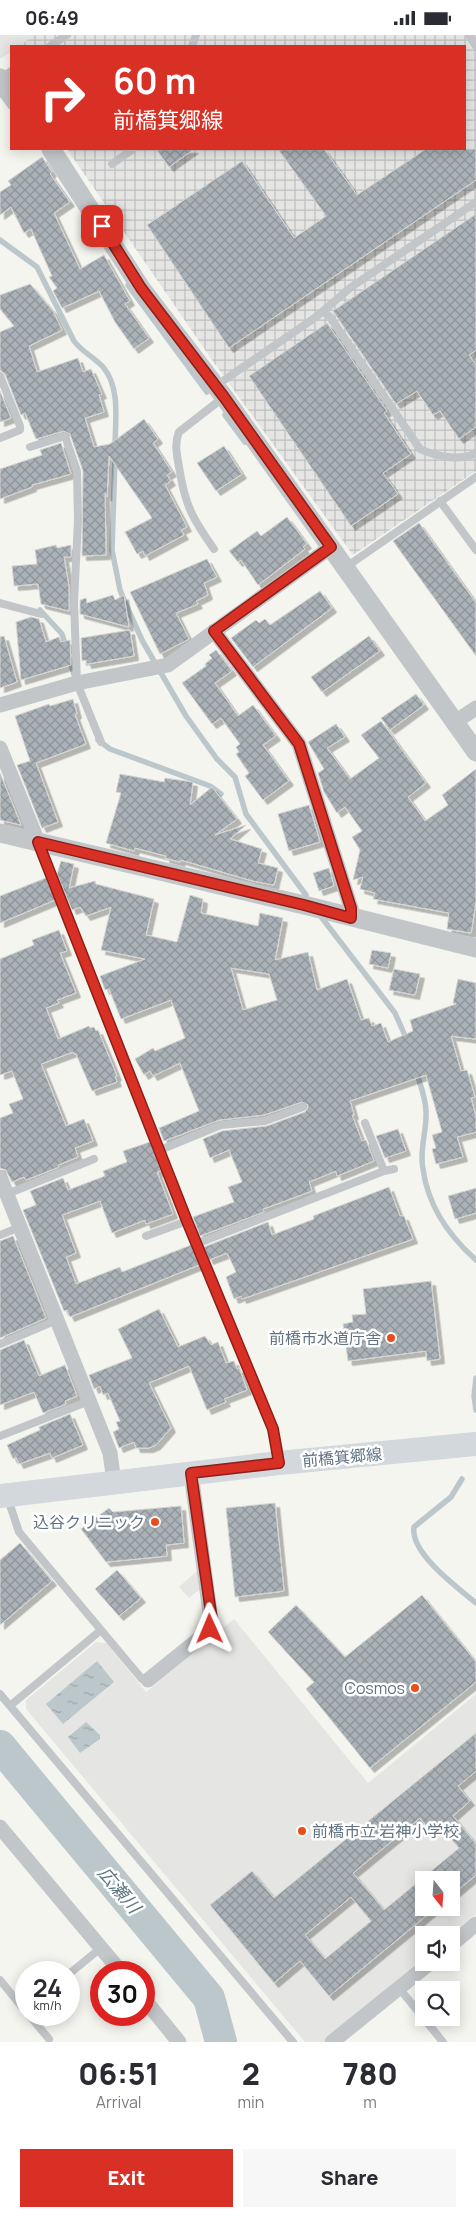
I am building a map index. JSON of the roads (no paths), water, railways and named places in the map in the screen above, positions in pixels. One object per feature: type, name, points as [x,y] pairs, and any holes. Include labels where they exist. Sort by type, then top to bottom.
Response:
[{"type":"main road","name":"前橋箕郷線","points":[[4,1495],[279,1463],[476,1444]]},
{"type":"street","points":[[51,150],[141,288],[220,391],[476,752]]},
{"type":"street","points":[[0,705],[77,683],[168,665],[331,547]]},
{"type":"street","points":[[214,631],[299,744],[351,908],[351,918]]},
{"type":"street","points":[[455,722],[476,708]]},
{"type":"street","points":[[0,748],[38,842]]},
{"type":"street","points":[[0,833],[476,948]]},
{"type":"street","points":[[0,1177],[110,1453],[114,1482]]},
{"type":"street","points":[[148,1680],[205,1635],[210,1629],[212,1620],[191,1473]]},
{"type":"street","points":[[0,1827],[113,1961]]},
{"type":"street","points":[[460,1937],[476,1924]]},
{"type":"street","points":[[332,2042],[420,1971]]},
{"type":"street","points":[[155,2013],[178,2042]]},
{"type":"lane","points":[[52,45],[67,35]]},
{"type":"lane","points":[[468,35],[476,45]]},
{"type":"lane","points":[[112,164],[132,150]]},
{"type":"lane","points":[[214,549],[195,522],[183,496],[176,447],[179,432],[220,391],[323,311],[350,287],[476,202]]},
{"type":"lane","points":[[323,311],[330,317],[420,449],[452,457],[470,457],[476,453]]},
{"type":"lane","points":[[0,376],[20,426],[20,430],[0,438]]},
{"type":"lane","points":[[30,447],[65,436],[77,471],[78,520],[74,603],[77,683],[101,742]]},
{"type":"lane","points":[[346,567],[476,477]]},
{"type":"lane","points":[[440,501],[476,550]]},
{"type":"lane","points":[[0,603],[41,614]]},
{"type":"lane","points":[[38,842],[196,1244],[273,1429],[279,1463]]},
{"type":"lane","points":[[160,1150],[221,1125],[265,1121],[303,1107]]},
{"type":"lane","points":[[365,1123],[384,1171]]},
{"type":"lane","points":[[7,1194],[94,1159]]},
{"type":"lane","points":[[196,1244],[384,1171],[394,1169]]},
{"type":"lane","points":[[146,1236],[187,1221]]},
{"type":"lane","points":[[0,1235],[20,1227]]},
{"type":"lane","points":[[0,1344],[57,1320]]},
{"type":"lane","points":[[0,1436],[89,1401]]},
{"type":"lane","points":[[4,1495],[19,1532],[142,1679],[148,1680]]},
{"type":"lane","points":[[11,1705],[101,1630]]},
{"type":"lane","points":[[0,1694],[293,2042]]},
{"type":"lane","points":[[80,1965],[102,1947]]},
{"type":"lane","points":[[0,1980],[15,1998]]},
{"type":"lane","points":[[399,1988],[443,2042]]},
{"type":"lane","points":[[38,2026],[48,2039]]},
{"type":"water","points":[[97,1661],[114,1682],[63,1724],[46,1704]]},
{"type":"water","points":[[86,1722],[100,1735],[100,1739],[80,1753],[68,1737]]},
{"type":"waterway","points":[[2,95],[10,106]]},
{"type":"waterway","points":[[0,240],[37,267],[74,341],[99,363],[109,375],[116,405],[115,447]]},
{"type":"waterway","points":[[128,285],[207,392]]},
{"type":"waterway","points":[[225,415],[245,442]]},
{"type":"waterway","points":[[115,459],[112,550],[120,590],[127,607],[143,642],[186,716],[217,759],[235,777],[246,814],[306,895]]},
{"type":"waterway","points":[[40,610],[62,634],[66,647]]},
{"type":"waterway","points":[[69,658],[75,678]]},
{"type":"waterway","points":[[98,740],[110,749],[210,786],[221,794]]},
{"type":"waterway","points":[[322,918],[395,1013],[407,1040]]},
{"type":"waterway","points":[[416,1071],[426,1107],[422,1148],[422,1162],[426,1183],[441,1219],[457,1241],[476,1260]]},
{"type":"waterway","points":[[476,1378],[474,1396],[476,1410]]},
{"type":"waterway","points":[[462,1479],[451,1497],[414,1527],[415,1537],[419,1548],[436,1569],[476,1603]]},
{"type":"waterway","name":"広瀬川","points":[[0,1746],[209,1998],[221,2042]]},
{"type":"place","name":"前橋市水道庁舎","points":[[391,1338]]},
{"type":"place","name":"込谷クリニック","points":[[155,1522]]},
{"type":"place","name":"Cosmos","points":[[415,1688]]},
{"type":"place","name":"前橋市立 岩神小学校","points":[[302,1831]]}]
